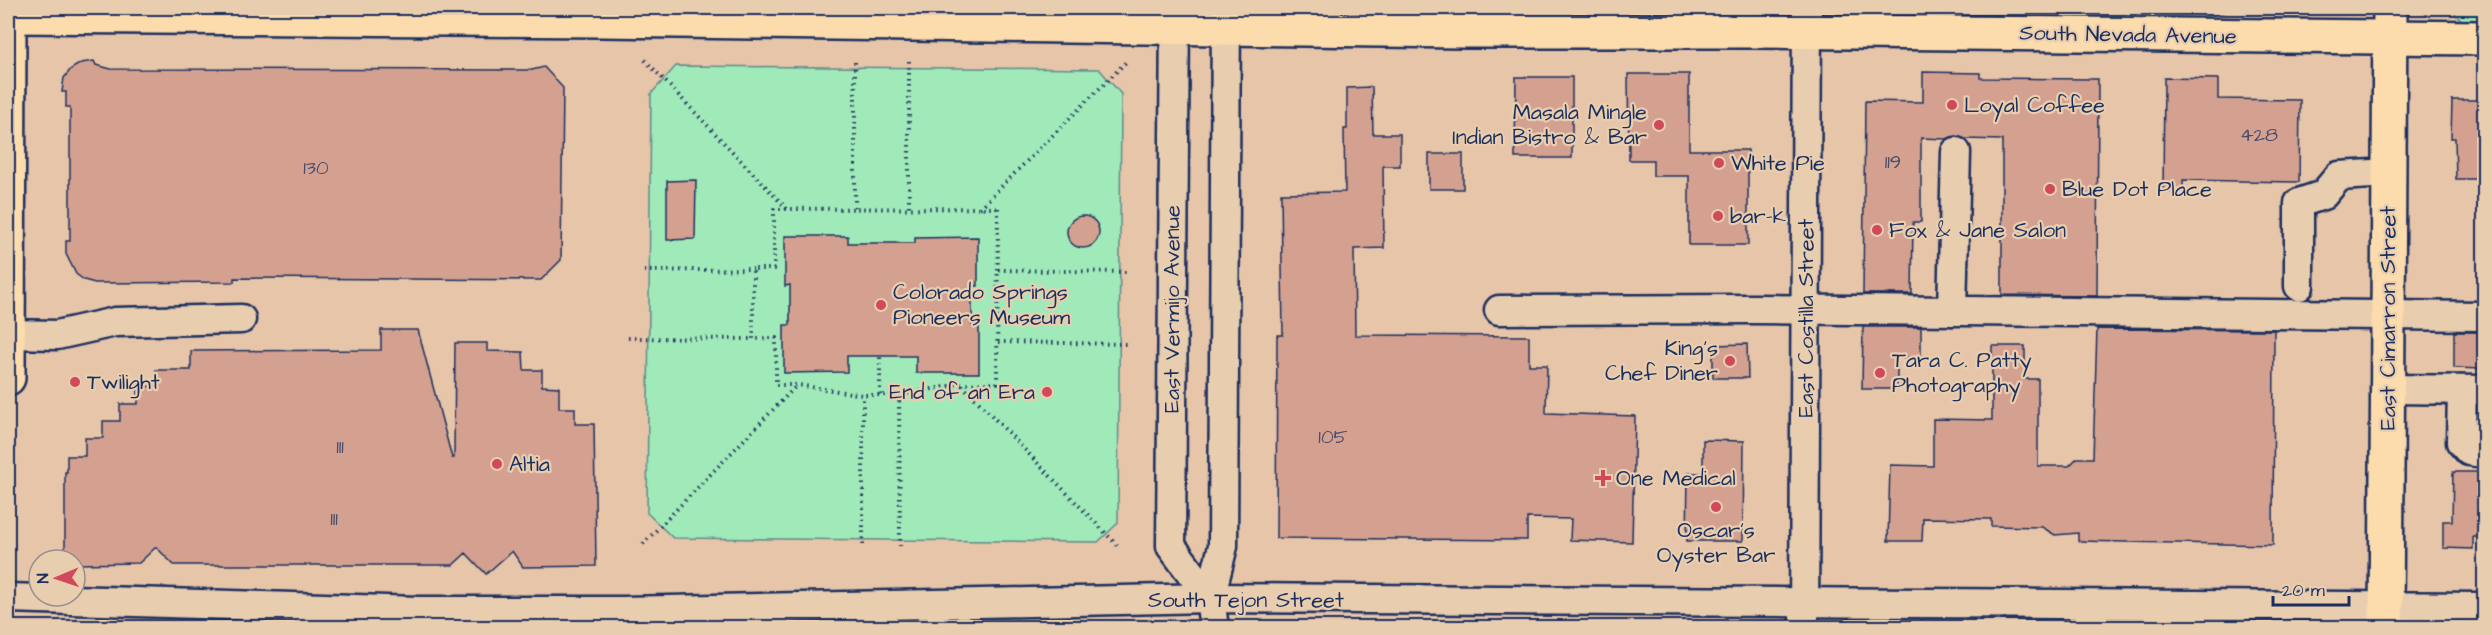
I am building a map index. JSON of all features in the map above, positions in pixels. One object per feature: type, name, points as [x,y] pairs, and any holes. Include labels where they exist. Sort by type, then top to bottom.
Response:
[{"type":"main road","name":"South Nevada Avenue","points":[[8,13],[2390,23],[2484,38]]},
{"type":"main road","points":[[8,13],[8,378]]},
{"type":"main road","name":"East Cimarron Street","points":[[2386,617],[2390,23]]},
{"type":"street","name":"East Vermijo Avenue","points":[[1174,18],[1171,546],[1210,598]]},
{"type":"street","name":"East Vermijo Avenue","points":[[1214,627],[1210,598],[1223,546],[1226,18]]},
{"type":"street","name":"East Costilla Street","points":[[1804,615],[1807,19]]},
{"type":"street","points":[[1952,311],[1956,152]]},
{"type":"street","points":[[2299,286],[2299,203],[2323,195],[2339,176],[2389,173]]},
{"type":"street","points":[[1498,310],[1806,309],[2484,316]]},
{"type":"street","points":[[8,334],[57,334],[115,322],[241,319]]},
{"type":"street","points":[[2388,389],[2473,390],[2462,442],[2469,451],[2484,453]]},
{"type":"street","name":"South Tejon Street","points":[[8,598],[623,619],[1210,598],[1804,615],[2386,617],[2484,607]]},
{"type":"path","points":[[645,60],[787,209]]},
{"type":"path","points":[[909,61],[909,208]]},
{"type":"path","points":[[980,208],[1127,61]]},
{"type":"path","points":[[855,62],[855,208]]},
{"type":"path","points":[[628,338],[776,338],[776,385],[798,385],[863,394],[899,395],[961,384],[997,383],[998,208],[774,209],[774,269],[644,272]]},
{"type":"path","points":[[753,269],[753,339]]},
{"type":"path","points":[[998,270],[1126,272]]},
{"type":"path","points":[[998,342],[1126,344]]},
{"type":"path","points":[[880,356],[880,395]]},
{"type":"path","points":[[961,384],[1120,548]]},
{"type":"path","points":[[643,544],[798,385]]},
{"type":"path","points":[[863,394],[863,545]]},
{"type":"path","points":[[899,395],[900,546]]},
{"type":"green space","points":[[1287,8],[1688,8],[1598,18],[1297,17]]},
{"type":"green space","points":[[1873,8],[2244,8],[2194,19],[1883,20]]},
{"type":"green space","points":[[2244,8],[2329,8],[2327,10]]},
{"type":"green space","points":[[2452,8],[2484,8],[2484,25],[2468,25],[2457,16]]},
{"type":"green space","points":[[676,66],[1099,69],[1121,94],[1118,523],[1098,542],[673,538],[647,513],[651,94]]},
{"type":"building","points":[[94,61],[96,65],[111,69],[532,70],[544,67],[563,88],[561,260],[541,280],[234,278],[234,282],[95,283],[84,280],[76,274],[66,254],[66,241],[70,241],[70,107],[66,107],[66,92],[62,92],[64,78],[71,69],[81,63]]},
{"type":"building","points":[[1923,72],[1980,73],[1980,78],[2098,79],[2097,296],[2002,295],[2002,140],[1966,139],[1956,136],[1947,139],[1921,138],[1921,222],[1913,222],[1912,294],[1863,294],[1865,101],[1923,102]]},
{"type":"building","points":[[1628,74],[1689,74],[1689,150],[1748,150],[1748,245],[1689,245],[1689,176],[1653,176],[1653,160],[1629,160]]},
{"type":"building","points":[[1516,77],[1572,77],[1572,158],[1515,158]]},
{"type":"building","points":[[2164,78],[2218,79],[2218,99],[2300,100],[2299,182],[2183,180],[2183,192],[2163,192]]},
{"type":"building","points":[[1372,87],[1373,134],[1400,134],[1400,166],[1383,166],[1384,248],[1354,249],[1355,335],[1529,336],[1529,365],[1547,365],[1546,413],[1635,416],[1632,542],[1570,540],[1571,519],[1527,518],[1527,540],[1276,538],[1277,335],[1283,335],[1281,193],[1345,192],[1344,129],[1347,129],[1347,88]]},
{"type":"building","points":[[2452,100],[2484,100],[2484,179],[2456,179],[2455,138],[2451,138]]},
{"type":"building","points":[[1429,154],[1463,154],[1463,189],[1429,189]]},
{"type":"building","points":[[696,180],[695,239],[667,240],[667,181]]},
{"type":"building","points":[[1083,216],[1094,221],[1099,232],[1094,243],[1083,248],[1072,243],[1067,232],[1072,221]]},
{"type":"building","name":"Colorado Springs Pioneers Museum","points":[[785,236],[848,236],[848,243],[915,243],[915,238],[978,237],[978,286],[972,286],[972,326],[979,326],[979,373],[916,373],[916,356],[847,356],[847,372],[784,373],[784,325],[790,325],[790,285],[785,286]]},
{"type":"building","points":[[1863,327],[1921,327],[1921,358],[1897,357],[1897,389],[1862,389]]},
{"type":"building","points":[[2097,329],[2274,330],[2273,545],[2078,541],[2078,533],[2055,535],[2042,527],[1991,526],[1991,519],[1923,518],[1922,541],[1888,541],[1890,465],[1933,466],[1933,419],[1992,420],[1992,346],[2025,346],[2025,379],[2038,379],[2038,466],[2069,466],[2077,458],[2093,458]]},
{"type":"building","points":[[381,330],[418,330],[452,458],[454,458],[455,343],[487,343],[487,351],[523,352],[524,370],[542,370],[542,386],[559,387],[559,408],[575,408],[575,424],[594,424],[596,566],[523,567],[512,551],[486,574],[466,553],[453,565],[174,565],[156,547],[139,563],[87,564],[87,548],[65,548],[67,456],[85,456],[85,438],[103,438],[103,421],[120,421],[120,404],[138,404],[138,387],[156,386],[156,370],[191,370],[191,351],[381,350]]},
{"type":"building","points":[[2454,332],[2484,332],[2484,369],[2454,368]]},
{"type":"building","name":"King's Chef Diner","points":[[1747,344],[1748,378],[1713,378],[1713,345]]},
{"type":"building","name":"Oscar's Oyster Bar","points":[[1703,440],[1744,441],[1743,541],[1687,541],[1688,473],[1703,473]]},
{"type":"building","points":[[2453,472],[2484,472],[2484,537],[2473,537],[2473,549],[2443,548],[2443,521],[2452,521]]},
{"type":"place","name":"Loyal Coffee","points":[[1952,105]]},
{"type":"place","name":"Masala Mingle Indian Bistro & Bar","points":[[1659,125]]},
{"type":"place","name":"White Pie","points":[[1719,163]]},
{"type":"place","name":"Blue Dot Place","points":[[2050,189]]},
{"type":"place","name":"bar-k","points":[[1718,216]]},
{"type":"place","name":"Fox & Jane Salon","points":[[1877,230]]},
{"type":"place","name":"Colorado Springs Pioneers Museum","points":[[881,305]]},
{"type":"place","name":"King's Chef Diner","points":[[1730,361]]},
{"type":"place","name":"Tara C. Patty Photography","points":[[1880,373]]},
{"type":"place","name":"Twilight","points":[[75,382]]},
{"type":"place","name":"End of an Era","points":[[1047,392]]},
{"type":"place","name":"Altia","points":[[497,464]]},
{"type":"place","name":"One Medical","points":[[1603,478]]},
{"type":"place","name":"Oscar's Oyster Bar","points":[[1716,507]]}]
